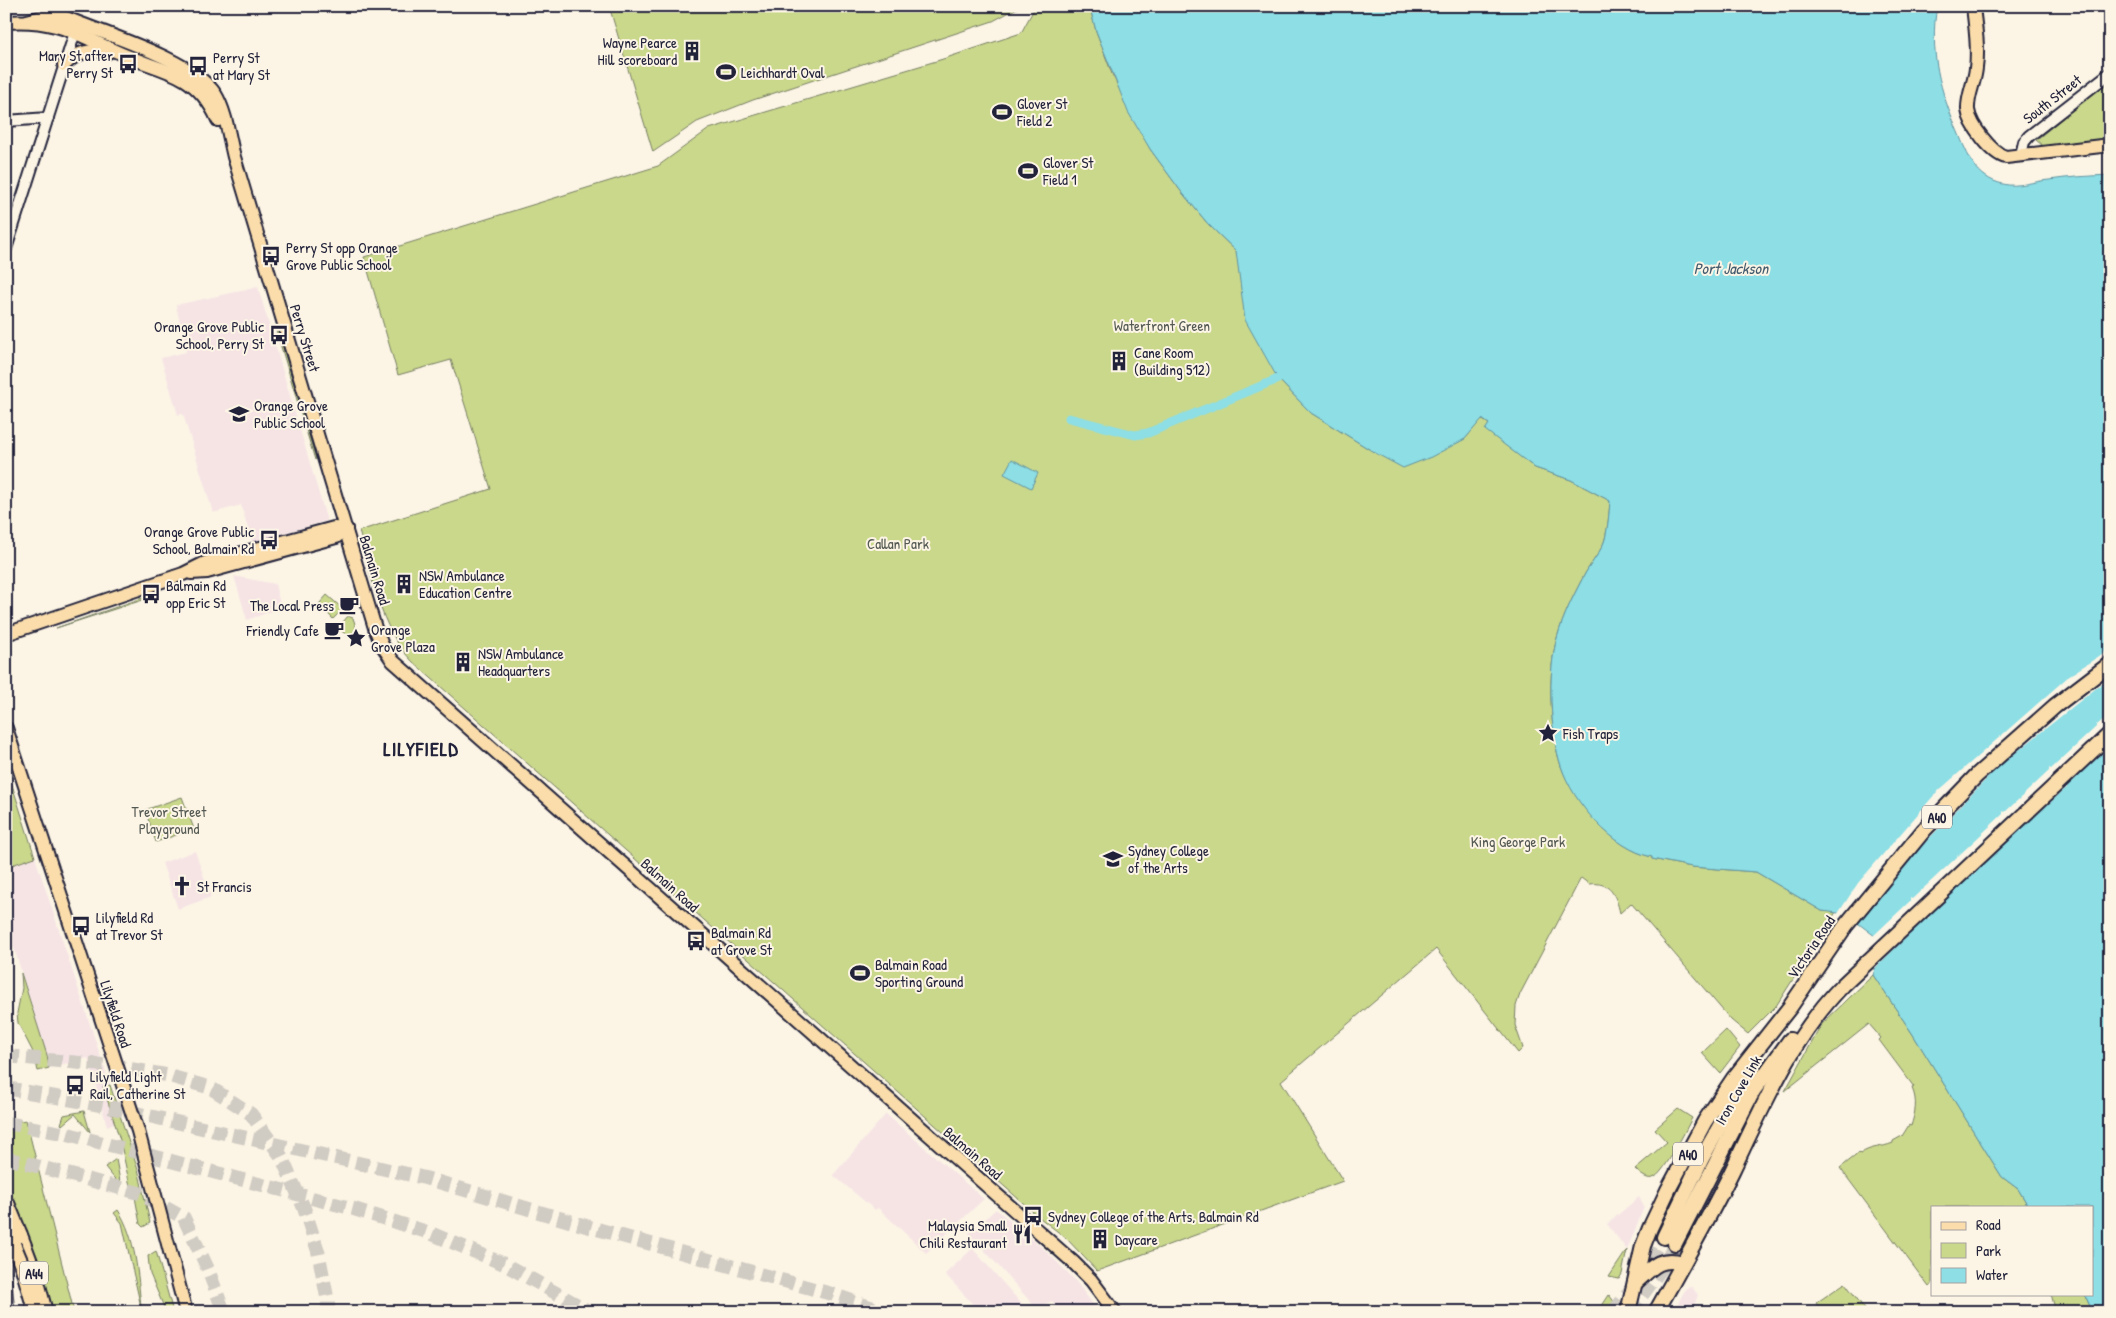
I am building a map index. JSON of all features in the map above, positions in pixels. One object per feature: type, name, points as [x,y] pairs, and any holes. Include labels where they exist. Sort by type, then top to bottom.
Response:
[{"type":"highway","name":"Victoria Road","points":[[1628,1312],[1643,1246],[1657,1211],[1705,1121],[1734,1078],[1792,1004],[1851,918],[1924,830],[1977,775],[2054,706],[2110,664]]},
{"type":"highway","points":[[1656,1312],[1732,1172],[1782,1069],[1814,1017],[1842,985],[2110,734]]},
{"type":"highway","name":"Iron Cove Link","points":[[1792,1004],[1789,1016],[1743,1081],[1702,1158],[1670,1240],[1753,1091],[1805,1020],[1814,1017]]},
{"type":"highway","name":"A44","points":[[6,1201],[36,1278],[45,1312]]},
{"type":"highway","name":"A44","points":[[6,1227],[23,1268],[36,1312]]},
{"type":"highway","points":[[1635,1283],[1649,1270],[1663,1261],[1672,1260],[1683,1264]]},
{"type":"main road","points":[[1973,6],[1978,41],[1976,74],[1969,98],[1970,115],[1976,128],[1996,153],[2006,157],[2110,145]]},
{"type":"main road","points":[[6,22],[28,21],[49,15],[60,16],[76,28],[120,54]]},
{"type":"main road","points":[[76,28],[164,65]]},
{"type":"main road","points":[[64,65],[77,54],[92,50],[120,54],[164,65]]},
{"type":"main road","name":"Perry Street","points":[[164,65],[204,96],[216,115],[225,140],[234,157],[346,529]]},
{"type":"main road","name":"Balmain Road","points":[[6,634],[183,574],[204,564],[334,528],[346,529],[378,635],[387,653],[400,669],[1073,1262],[1092,1280],[1115,1312]]},
{"type":"main road","name":"Lilyfield Road","points":[[6,728],[138,1131],[186,1312]]},
{"type":"street","points":[[6,249],[76,28]]},
{"type":"street","name":"South Street","points":[[2021,155],[2022,148],[2029,136],[2110,73]]},
{"type":"street","points":[[6,122],[48,118]]},
{"type":"shaded area","name":"Orange Grove Public School","points":[[258,287],[327,521],[252,542],[241,505],[213,513],[183,414],[178,415],[161,358],[186,352],[176,305]]},
{"type":"shaded area","points":[[234,576],[275,584],[281,608],[247,620]]},
{"type":"shaded area","points":[[195,851],[211,897],[178,909],[162,863]]},
{"type":"shaded area","points":[[35,857],[110,1085],[104,1087],[115,1123],[107,1126],[88,1058],[49,1068],[47,1055],[14,948],[12,949],[8,929],[6,929],[6,867]]},
{"type":"shaded area","points":[[886,1114],[984,1199],[926,1253],[878,1208],[875,1210],[833,1175]]},
{"type":"shaded area","points":[[1639,1197],[1644,1207],[1627,1250],[1607,1224]]},
{"type":"shaded area","points":[[996,1209],[1046,1251],[1075,1280],[1099,1312],[1060,1312],[1052,1301],[1036,1308],[969,1233]]},
{"type":"shaded area","points":[[972,1249],[1028,1311],[980,1312],[945,1274]]},
{"type":"shaded area","points":[[1692,1287],[1698,1295],[1692,1312],[1673,1312],[1686,1288]]},
{"type":"green space","name":"Leichhardt Oval","points":[[609,6],[1021,6],[993,21],[753,100],[697,122],[653,152]]},
{"type":"green space","name":"Callan Park","points":[[1045,6],[1095,6],[1090,8],[1096,31],[1112,74],[1150,149],[1208,224],[1236,251],[1278,379],[1311,413],[1377,454],[1465,439],[1481,419],[1489,424],[1486,430],[1535,468],[1571,480],[1610,501],[1604,543],[1586,572],[1566,613],[1557,638],[1552,668],[1552,720],[1557,753],[1567,780],[1585,809],[1609,834],[1623,845],[1652,857],[1652,859],[1692,867],[1756,872],[1822,911],[1836,912],[1776,1006],[1748,1034],[1731,1020],[1631,903],[1620,913],[1614,895],[1607,887],[1589,884],[1581,878],[1520,994],[1516,1006],[1515,1025],[1523,1048],[1518,1053],[1436,949],[1281,1081],[1343,1181],[1097,1271],[1066,1238],[1040,1218],[413,662],[401,648],[384,617],[359,531],[491,489],[451,360],[398,375],[364,257],[658,166],[709,129],[943,59],[1021,33],[1034,9]]},
{"type":"green space","points":[[2110,79],[2110,139],[2043,146],[2036,140]]},
{"type":"green space","points":[[276,330],[278,330],[315,460]]},
{"type":"green space","points":[[151,595],[152,597],[56,628]]},
{"type":"green space","points":[[327,595],[343,609],[333,619],[319,604]]},
{"type":"green space","points":[[348,616],[353,618],[359,636],[355,642],[338,628]]},
{"type":"green space","points":[[6,766],[35,857],[6,867]]},
{"type":"green space","name":"Trevor Street Playground","points":[[182,797],[194,829],[156,842],[145,810]]},
{"type":"green space","points":[[21,973],[47,1055],[49,1068],[38,1071],[34,1054],[18,1023],[17,1013],[22,988]]},
{"type":"green space","points":[[1873,975],[1912,1033],[2002,1177],[2018,1189],[2028,1206],[1931,1206],[1931,1286],[1929,1287],[1840,1168],[1859,1153],[1889,1145],[1902,1136],[1909,1125],[1911,1126],[1914,1117],[1915,1098],[1912,1088],[1914,1087],[1879,1040],[1881,1038],[1869,1024],[1785,1091],[1822,1024]]},
{"type":"green space","points":[[1726,1030],[1740,1047],[1720,1073],[1702,1053]]},
{"type":"green space","points":[[110,1085],[139,1173],[150,1223],[143,1227],[140,1224],[133,1186],[130,1186],[120,1140],[103,1086]]},
{"type":"green space","points":[[1678,1109],[1692,1118],[1675,1150],[1655,1177],[1647,1178],[1641,1175],[1635,1169],[1667,1142],[1655,1129]]},
{"type":"green space","points":[[84,1111],[90,1132],[75,1114],[61,1124],[64,1115]]},
{"type":"green space","points":[[26,1120],[74,1312],[52,1312],[38,1264],[10,1193],[6,1164],[8,1126],[12,1130],[15,1127],[14,1122]]},
{"type":"green space","points":[[116,1159],[121,1187],[118,1189],[119,1184],[105,1167]]},
{"type":"green space","points":[[118,1210],[129,1232],[137,1270],[141,1307],[122,1223],[114,1213]]},
{"type":"green space","points":[[1627,1250],[1622,1274],[1619,1279],[1609,1277]]},
{"type":"green space","points":[[6,1251],[12,1312],[6,1312]]},
{"type":"green space","points":[[156,1251],[173,1312],[166,1312],[150,1274],[148,1256]]},
{"type":"green space","points":[[1845,1283],[1867,1312],[1822,1312],[1816,1303]]},
{"type":"green space","points":[[1609,1295],[1616,1304],[1613,1312],[1598,1312]]},
{"type":"green space","points":[[2052,1296],[2086,1296],[2093,1312],[2056,1312]]},
{"type":"water","name":"Port Jackson","points":[[1095,6],[1937,6],[1934,39],[1941,86],[1965,149],[1974,165],[1986,177],[2003,184],[2014,185],[2064,178],[2110,175],[2110,1312],[2093,1312],[2086,1296],[2094,1296],[2094,1206],[2028,1206],[2018,1189],[2002,1177],[1912,1033],[1873,975],[1884,943],[1846,914],[1822,911],[1756,872],[1692,867],[1652,859],[1652,857],[1637,852],[1623,845],[1609,834],[1596,822],[1575,795],[1561,766],[1554,737],[1551,702],[1552,668],[1557,638],[1566,613],[1586,572],[1604,543],[1610,501],[1571,480],[1535,468],[1485,430],[1489,424],[1482,419],[1465,439],[1431,457],[1403,468],[1311,413],[1278,379],[1245,320],[1236,251],[1208,224],[1180,190],[1150,149],[1128,112],[1096,31],[1090,8]]},
{"type":"water","points":[[1012,459],[1038,473],[1031,488],[1004,474]]},
{"type":"pier","points":[[2110,649],[2110,677],[1999,766],[1919,849],[1856,925],[1845,916],[1837,915],[1858,883],[1936,793],[2070,675]]},
{"type":"pier","points":[[2110,714],[2110,746],[2067,786],[2067,789],[2021,829],[2022,832],[2020,830],[1974,873],[1976,875],[1973,874],[1928,916],[1930,918],[1926,918],[1871,972],[1882,944],[1872,937],[1910,901],[1910,898],[1912,899],[2003,814],[2003,811],[2005,812],[2049,771],[2049,768],[2051,769],[2096,727],[2096,724]]},
{"type":"waterway","points":[[1069,418],[1135,435],[1148,433],[1278,379]]},
{"type":"tunnel","points":[[6,1056],[113,1066],[166,1075],[211,1088],[251,1114],[281,1156],[304,1208],[318,1251],[328,1302],[328,1312]]},
{"type":"tunnel","points":[[6,1088],[100,1105],[425,1178],[586,1226],[828,1293],[885,1312]]},
{"type":"tunnel","points":[[6,1123],[68,1134],[354,1209],[430,1233],[504,1264],[590,1312]]},
{"type":"tunnel","points":[[6,1158],[139,1193],[184,1218],[207,1267],[224,1312]]},
{"type":"tunnel","points":[[1613,1312],[1653,1257],[1664,1237]]},
{"type":"tunnel","points":[[1630,1312],[1664,1265],[1675,1243]]},
{"type":"tram line","points":[[8,1245],[15,1312]]},
{"type":"place","name":"Wayne Pearce Hill scoreboard","points":[[692,51]]},
{"type":"place","name":"Mary St after Perry St","points":[[128,64]]},
{"type":"place","name":"Perry St at Mary St","points":[[198,66]]},
{"type":"place","name":"Leichhardt Oval","points":[[726,72]]},
{"type":"place","name":"Glover St Field 2","points":[[1002,112]]},
{"type":"place","name":"Glover St Field 1","points":[[1028,171]]},
{"type":"place","name":"Perry St opp Orange Grove Public School","points":[[271,256]]},
{"type":"place","name":"Orange Grove Public School, Perry St","points":[[279,335]]},
{"type":"place","name":"Cane Room (Building 512)","points":[[1119,361]]},
{"type":"place","name":"Orange Grove Public School","points":[[239,414]]},
{"type":"place","name":"Orange Grove Public School, Balmain Rd","points":[[269,540]]},
{"type":"place","name":"NSW Ambulance Education Centre","points":[[404,584]]},
{"type":"place","name":"Balmain Rd opp Eric St","points":[[151,594]]},
{"type":"place","name":"The Local Press","points":[[349,605]]},
{"type":"place","name":"Friendly Cafe","points":[[334,630]]},
{"type":"place","name":"Orange Grove Plaza","points":[[356,638]]},
{"type":"place","name":"NSW Ambulance Headquarters","points":[[463,662]]},
{"type":"place","name":"Fish Traps","points":[[1548,733]]},
{"type":"place","name":"Sydney College of the Arts","points":[[1113,859]]},
{"type":"place","name":"St Francis","points":[[182,886]]},
{"type":"place","name":"Lilyfield Rd at Trevor St","points":[[81,926]]},
{"type":"place","name":"Balmain Rd at Grove St","points":[[696,941]]},
{"type":"place","name":"Balmain Road Sporting Ground","points":[[860,973]]},
{"type":"place","name":"Lilyfield Light Rail, Catherine St","points":[[75,1085]]},
{"type":"place","name":"Sydney College of the Arts, Balmain Rd","points":[[1033,1216]]},
{"type":"place","name":"Malaysia Small Chili Restaurant","points":[[1022,1234]]},
{"type":"place","name":"Daycare","points":[[1100,1239]]},
{"type":"district","name":"LILYFIELD","points":[[421,748]]},
{"type":"park label","name":"Waterfront Green","points":[[1162,325]]},
{"type":"park label","name":"King George Park","points":[[1518,841]]}]
